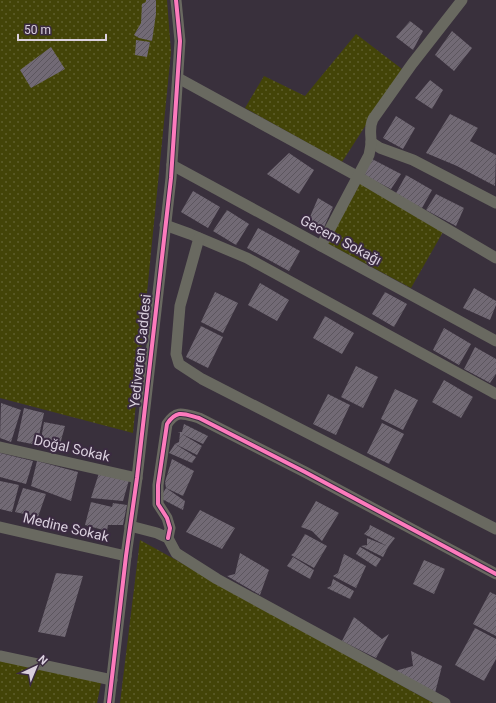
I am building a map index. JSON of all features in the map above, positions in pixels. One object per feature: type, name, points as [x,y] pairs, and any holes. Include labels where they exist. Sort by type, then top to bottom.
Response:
[{"type":"street","points":[[321,246],[369,155],[371,142],[370,123],[412,64],[462,0]]},
{"type":"street","name":"Yediveren Caddesi","points":[[109,703],[126,556],[137,478],[172,165],[180,41],[179,3]]},
{"type":"street","points":[[178,78],[358,176],[496,258]]},
{"type":"street","points":[[371,142],[380,148],[413,160],[496,203]]},
{"type":"street","name":"Gecem Sokağı","points":[[172,165],[496,341]]},
{"type":"street","points":[[165,225],[247,258],[496,394]]},
{"type":"street","points":[[198,238],[180,306],[176,354],[179,364],[202,379],[496,530]]},
{"type":"street","points":[[168,538],[170,528],[168,518],[158,504],[158,485],[167,424],[172,417],[181,413],[199,418],[305,472],[496,574]]},
{"type":"street","name":"Doğal Sokak","points":[[0,447],[137,478]]},
{"type":"street","points":[[130,526],[157,533],[168,538],[176,553],[217,579],[445,703]]},
{"type":"street","name":"Medine Sokak","points":[[0,527],[126,556]]},
{"type":"street","points":[[0,656],[112,680]]},
{"type":"shaded area","points":[[0,0],[167,0],[171,52],[133,433],[0,398]]},
{"type":"shaded area","points":[[356,34],[402,69],[342,162],[245,108],[264,76],[305,96]]},
{"type":"shaded area","points":[[361,182],[443,232],[411,288],[327,243]]},
{"type":"shaded area","points":[[140,540],[433,703],[120,703]]},
{"type":"shaded area","points":[[0,658],[101,683],[97,703],[0,703]]},
{"type":"building","points":[[146,0],[156,0],[156,14],[152,41],[139,38],[134,35],[141,23],[142,4],[146,2]]},
{"type":"building","points":[[410,21],[423,31],[413,50],[396,37]]},
{"type":"building","points":[[452,31],[472,48],[454,71],[435,55]]},
{"type":"building","points":[[136,40],[150,42],[147,57],[135,55]]},
{"type":"building","points":[[51,47],[65,69],[31,88],[20,70]]},
{"type":"building","points":[[430,80],[443,90],[432,109],[415,98]]},
{"type":"building","points":[[450,114],[478,128],[470,141],[496,155],[495,186],[457,166],[426,153]]},
{"type":"building","points":[[396,116],[415,128],[403,149],[383,138]]},
{"type":"building","points":[[289,153],[314,170],[299,194],[267,174]]},
{"type":"building","points":[[372,159],[401,174],[391,189],[364,175]]},
{"type":"building","points":[[406,175],[432,190],[422,208],[395,195]]},
{"type":"building","points":[[193,191],[220,207],[208,228],[181,212]]},
{"type":"building","points":[[436,194],[464,208],[456,226],[426,210]]},
{"type":"building","points":[[318,198],[333,207],[321,234],[307,224]]},
{"type":"building","points":[[227,210],[249,224],[236,245],[213,231]]},
{"type":"building","points":[[258,228],[300,251],[289,271],[247,248]]},
{"type":"building","points":[[260,283],[289,300],[277,321],[248,305]]},
{"type":"building","points":[[474,288],[496,301],[496,305],[490,320],[463,308]]},
{"type":"building","points":[[215,292],[238,303],[223,333],[201,322]]},
{"type":"building","points":[[385,292],[407,304],[394,327],[372,314]]},
{"type":"building","points":[[325,316],[354,333],[342,354],[313,338]]},
{"type":"building","points":[[201,326],[223,337],[208,368],[186,357]]},
{"type":"building","points":[[444,328],[471,344],[459,365],[433,350]]},
{"type":"building","points":[[475,347],[496,359],[496,374],[490,383],[464,369]]},
{"type":"building","points":[[356,366],[378,377],[363,408],[341,397]]},
{"type":"building","points":[[444,380],[473,397],[461,418],[432,402]]},
{"type":"building","points":[[395,389],[418,400],[403,430],[381,419]]},
{"type":"building","points":[[328,394],[350,405],[336,435],[313,424]]},
{"type":"building","points":[[1,403],[21,410],[11,442],[0,438]]},
{"type":"building","points":[[24,408],[44,413],[37,445],[17,441]]},
{"type":"building","points":[[44,422],[65,426],[59,448],[40,445]]},
{"type":"building","points":[[382,423],[404,434],[389,464],[367,453]]},
{"type":"building","points":[[184,424],[208,436],[203,444],[182,434],[202,446],[197,455],[175,444],[179,442],[180,433],[178,432],[182,432]]},
{"type":"building","points":[[175,444],[196,457],[192,463],[169,453]]},
{"type":"building","points":[[0,453],[33,461],[26,484],[0,477]]},
{"type":"building","points":[[172,459],[194,471],[183,496],[166,488],[165,482]]},
{"type":"building","points":[[37,461],[78,472],[71,501],[31,486]]},
{"type":"building","points":[[99,473],[129,480],[123,501],[91,498]]},
{"type":"building","points":[[0,481],[19,485],[12,512],[0,509]]},
{"type":"building","points":[[23,488],[46,494],[38,517],[15,512]]},
{"type":"building","points":[[166,488],[185,501],[183,510],[160,498]]},
{"type":"building","points":[[316,501],[339,513],[322,541],[312,531],[301,527]]},
{"type":"building","points":[[91,502],[112,507],[113,503],[127,505],[123,525],[108,525],[107,531],[85,525]]},
{"type":"building","points":[[200,510],[235,528],[222,549],[186,532]]},
{"type":"building","points":[[370,525],[395,538],[383,557],[361,546],[367,545],[367,538],[387,546],[364,534],[369,529]]},
{"type":"building","points":[[305,534],[327,546],[314,568],[291,555],[294,553]]},
{"type":"building","points":[[360,547],[381,559],[376,567],[356,554]]},
{"type":"building","points":[[240,553],[269,570],[260,595],[227,576],[235,574]]},
{"type":"building","points":[[344,554],[366,566],[356,588],[333,576],[338,573]]},
{"type":"building","points":[[293,557],[314,570],[310,579],[287,566]]},
{"type":"building","points":[[424,560],[445,569],[434,594],[413,584]]},
{"type":"building","points":[[56,573],[83,576],[65,637],[38,632]]},
{"type":"building","points":[[333,579],[354,591],[350,599],[327,588],[331,586]]},
{"type":"building","points":[[490,592],[496,595],[496,636],[473,624]]},
{"type":"building","points":[[354,617],[382,639],[389,634],[376,658],[342,641]]},
{"type":"building","points":[[475,628],[496,639],[496,659],[484,681],[455,665]]},
{"type":"building","points":[[411,651],[442,666],[435,693],[395,671],[413,666]]},
{"type":"cycle path","points":[[109,703],[126,556],[137,478],[171,178],[180,41],[176,0]]},
{"type":"cycle path","points":[[168,538],[170,528],[167,518],[158,504],[158,485],[167,424],[174,416],[178,414],[185,414],[199,418],[305,472],[496,574]]}]
